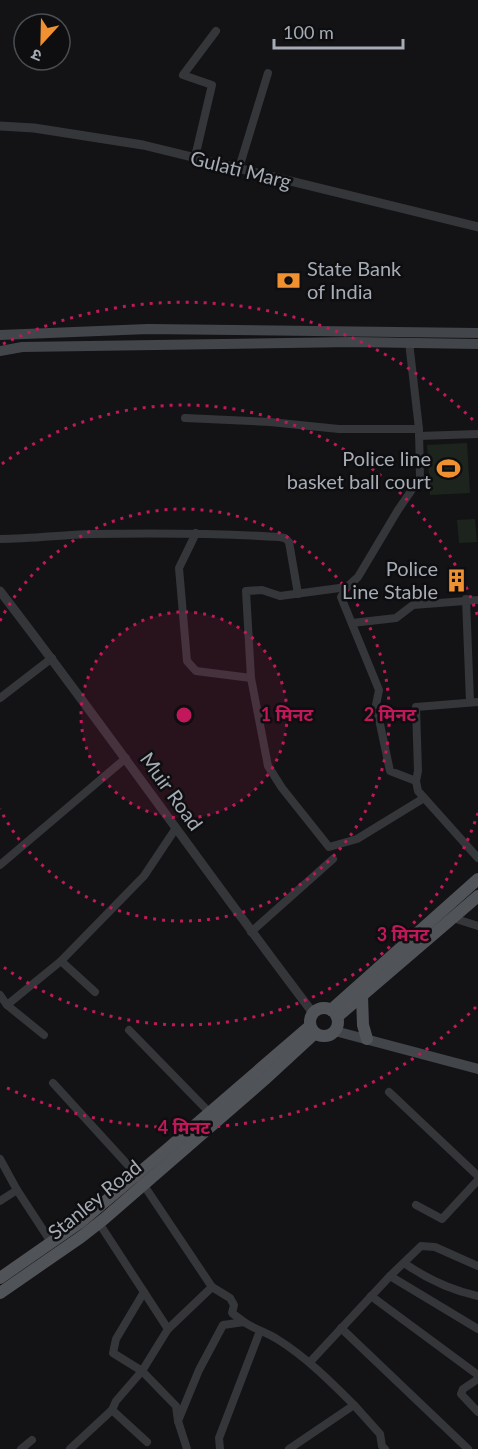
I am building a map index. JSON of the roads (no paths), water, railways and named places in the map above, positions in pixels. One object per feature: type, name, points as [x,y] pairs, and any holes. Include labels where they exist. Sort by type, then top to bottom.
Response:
[{"type":"main road","points":[[0,335],[148,329],[478,333]]},
{"type":"main road","points":[[0,351],[34,347],[409,342],[478,344]]},
{"type":"main road","points":[[334,1014],[478,879]]},
{"type":"main road","points":[[334,1014],[362,996],[478,896]]},
{"type":"main road","points":[[362,996],[363,1025],[367,1039]]},
{"type":"main road","points":[[321,1008],[334,1014],[337,1027],[335,1031],[327,1036],[312,1029],[310,1017],[313,1013],[321,1008]]},
{"type":"main road","name":"Stanley Road","points":[[0,1293],[99,1224],[140,1180],[210,1113],[312,1029]]},
{"type":"main road","name":"Stanley Road","points":[[0,1278],[140,1180],[264,1080],[312,1029]]},
{"type":"main road","points":[[335,1031],[478,1068]]},
{"type":"street","points":[[195,157],[213,85],[183,75],[216,31]]},
{"type":"street","points":[[239,168],[268,73]]},
{"type":"street","name":"Gulati Marg","points":[[0,126],[34,128],[143,145],[478,227]]},
{"type":"street","points":[[409,342],[419,433],[420,478],[358,577],[346,587],[341,597],[379,690],[376,705],[390,771],[416,781]]},
{"type":"street","points":[[185,418],[270,422],[339,429],[478,434]]},
{"type":"street","points":[[0,539],[89,534],[196,533],[285,538],[289,542],[298,594]]},
{"type":"street","points":[[196,533],[179,568],[187,661],[196,671],[251,678]]},
{"type":"street","points":[[346,587],[280,596],[262,590],[246,591],[251,678],[268,766],[282,788],[329,847],[357,839],[424,798]]},
{"type":"street","name":"Muir Road","points":[[0,591],[52,658],[313,1013]]},
{"type":"street","points":[[352,624],[396,618],[413,605],[466,599],[478,600]]},
{"type":"street","points":[[466,599],[474,702],[416,707],[418,771],[416,781],[418,791],[478,858]]},
{"type":"street","points":[[0,698],[52,658]]},
{"type":"street","points":[[0,865],[126,758]]},
{"type":"street","points":[[7,1005],[61,961],[144,876],[177,828]]},
{"type":"street","points":[[252,932],[333,859]]},
{"type":"street","points":[[453,918],[478,926]]},
{"type":"street","points":[[61,961],[95,992]]},
{"type":"street","points":[[0,995],[7,1005],[44,1035]]},
{"type":"street","points":[[129,1030],[210,1113]]},
{"type":"street","points":[[53,1083],[140,1180],[212,1287],[230,1298],[234,1305],[232,1313],[244,1322],[274,1337],[310,1362],[380,1434],[382,1446],[385,1449]]},
{"type":"street","points":[[389,1092],[478,1178],[442,1219],[416,1205]]},
{"type":"street","points":[[0,1159],[51,1242]]},
{"type":"street","points":[[0,1201],[17,1190]]},
{"type":"street","points":[[99,1224],[168,1329]]},
{"type":"street","points":[[310,1362],[421,1246],[435,1246],[478,1266]]},
{"type":"street","points":[[404,1263],[427,1279],[478,1296]]},
{"type":"street","points":[[390,1276],[478,1329]]},
{"type":"street","points":[[70,1449],[112,1410],[116,1401],[142,1371],[168,1329],[212,1287]]},
{"type":"street","points":[[144,1292],[116,1339],[113,1353],[142,1371],[176,1406],[178,1421],[188,1449]]},
{"type":"street","points":[[371,1296],[478,1377],[463,1389],[461,1394],[478,1412]]},
{"type":"street","points":[[178,1421],[223,1325],[244,1322]]},
{"type":"street","points":[[342,1328],[468,1449]]},
{"type":"street","points":[[220,1449],[219,1438],[260,1331]]},
{"type":"street","points":[[289,1449],[354,1405]]},
{"type":"street","points":[[112,1410],[147,1442]]},
{"type":"street","points":[[21,1449],[32,1440]]},
{"type":"place","name":"State Bank of India","points":[[289,280]]},
{"type":"place","name":"Police line basket ball court","points":[[449,469]]},
{"type":"place","name":"Police Line Stable","points":[[456,580]]}]
